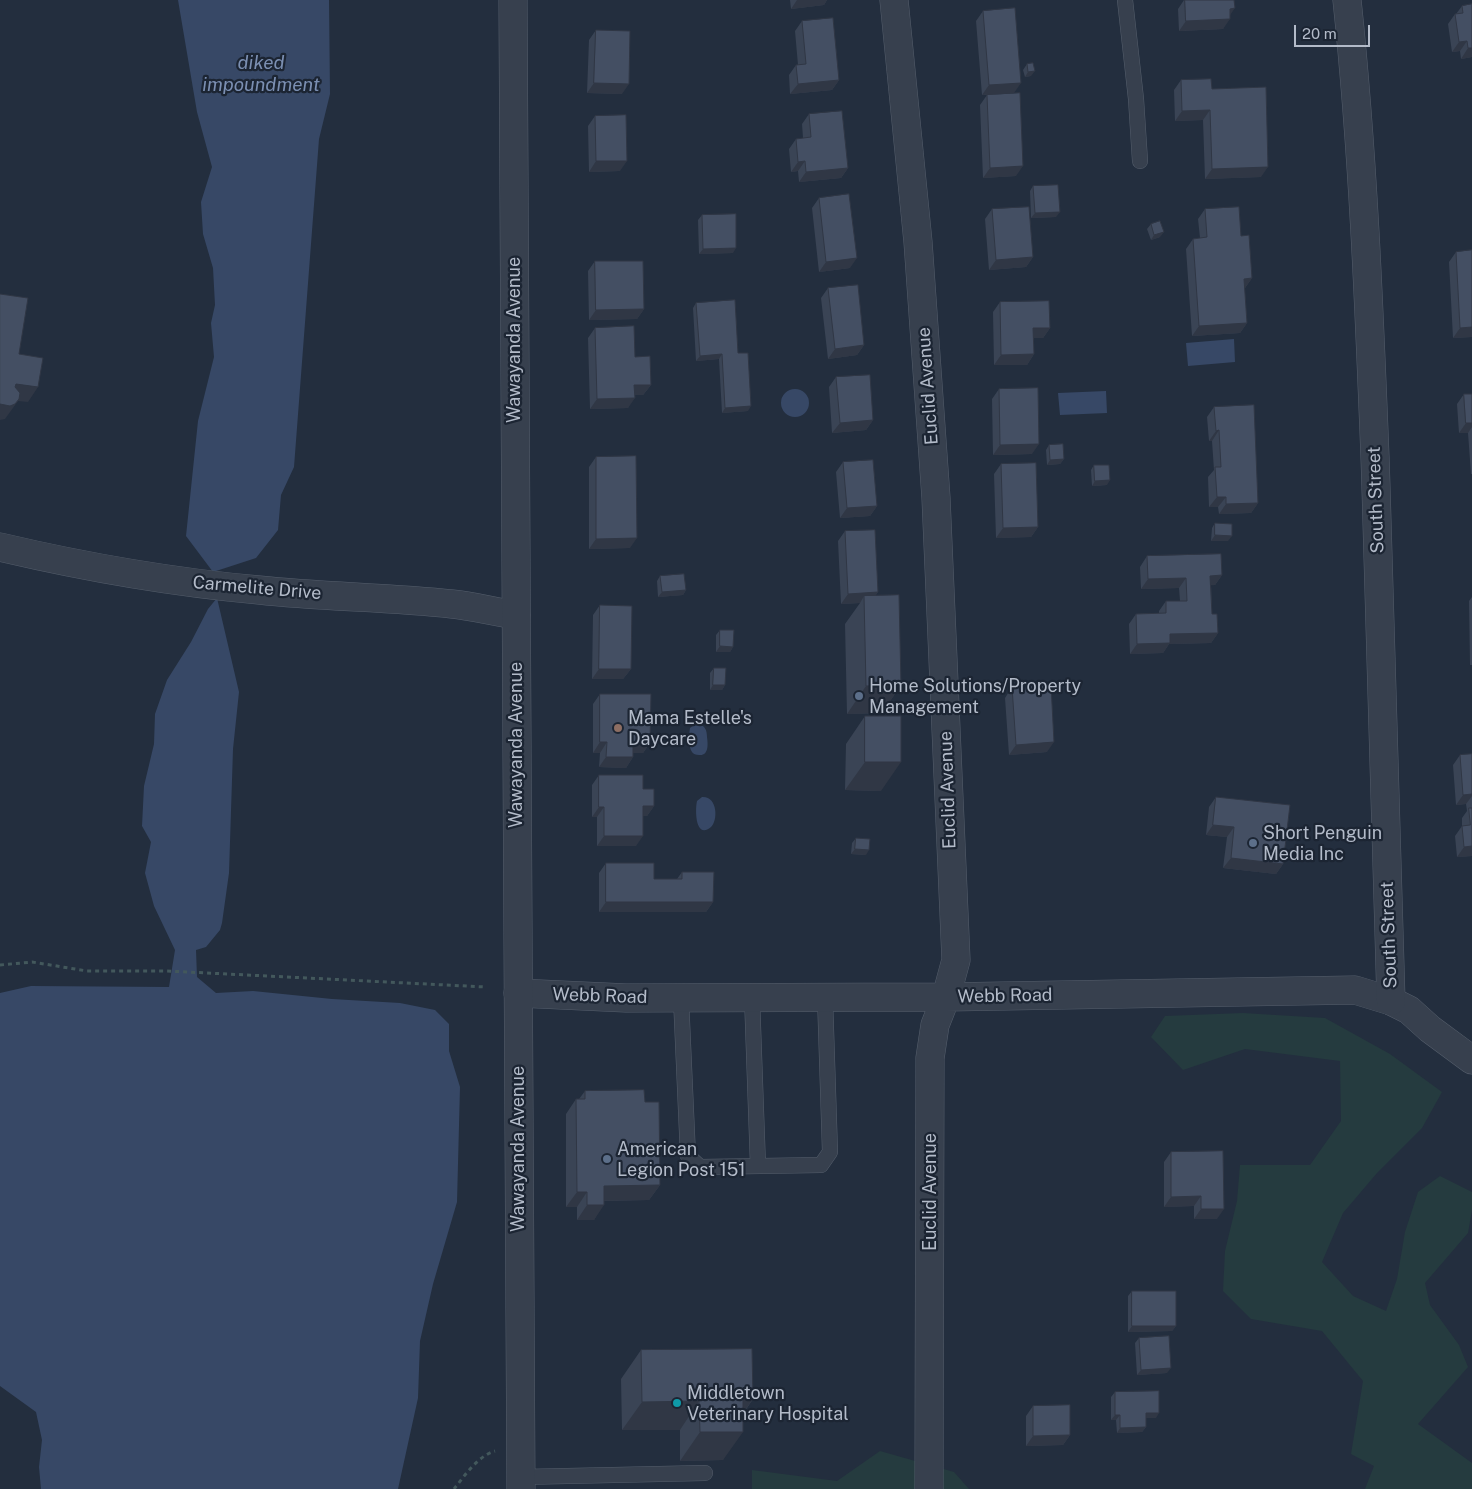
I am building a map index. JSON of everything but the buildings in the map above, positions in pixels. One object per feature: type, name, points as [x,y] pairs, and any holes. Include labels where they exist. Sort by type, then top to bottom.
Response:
[{"type":"street","name":"Wawayanda Avenue","points":[[513,0],[521,1483]]},
{"type":"street","name":"Euclid Avenue","points":[[894,0],[918,242],[936,498],[956,960],[946,997],[935,1025],[930,1058],[929,1489]]},
{"type":"street","name":"South Street","points":[[1347,0],[1359,140],[1370,336],[1391,1001]]},
{"type":"street","name":"Carmelite Drive","points":[[0,547],[94,568],[160,579],[260,591],[343,595],[454,604],[516,615]]},
{"type":"street","name":"Webb Road","points":[[518,994],[626,998],[946,997],[1355,990],[1391,1001],[1409,1010],[1430,1029],[1472,1060]]},
{"type":"lane","points":[[1125,0],[1136,99],[1140,162]]},
{"type":"lane","points":[[752,997],[758,1166]]},
{"type":"lane","points":[[681,998],[688,1156],[700,1167],[821,1165],[830,1152],[825,997]]},
{"type":"lane","points":[[521,1483],[704,1473]]},
{"type":"path","points":[[0,965],[32,962],[87,971],[167,971],[486,987]]},
{"type":"path","points":[[454,1489],[470,1469],[491,1452],[520,1442]]},
{"type":"green space","points":[[1243,1013],[1325,1018],[1390,1054],[1442,1092],[1422,1128],[1377,1173],[1343,1213],[1322,1262],[1353,1296],[1386,1311],[1397,1279],[1405,1232],[1418,1192],[1440,1176],[1472,1192],[1472,1210],[1468,1233],[1425,1283],[1430,1305],[1459,1345],[1468,1367],[1418,1424],[1472,1463],[1472,1489],[1365,1489],[1374,1466],[1351,1454],[1363,1381],[1322,1331],[1251,1319],[1223,1291],[1225,1251],[1237,1201],[1240,1165],[1310,1165],[1341,1121],[1340,1061],[1245,1049],[1183,1070],[1151,1037],[1165,1016]]},
{"type":"green space","points":[[880,1451],[954,1472],[969,1489],[752,1489],[752,1470],[837,1481]]},
{"type":"water","name":"diked impoundment","points":[[178,0],[329,0],[330,94],[319,139],[294,467],[281,495],[278,530],[256,558],[213,572],[186,536],[198,421],[214,357],[211,323],[215,305],[213,268],[203,234],[201,202],[212,167],[197,112]]},
{"type":"water","points":[[1234,339],[1235,362],[1188,366],[1186,343]]},
{"type":"water","points":[[795,389],[805,393],[809,403],[805,413],[795,417],[785,413],[781,403],[785,393]]},
{"type":"water","points":[[1106,391],[1107,413],[1060,415],[1058,393]]},
{"type":"water","points":[[217,598],[239,692],[233,749],[229,873],[222,923],[220,930],[206,947],[196,950],[197,977],[216,993],[253,991],[332,999],[400,1003],[435,1010],[449,1024],[449,1051],[460,1087],[457,1202],[433,1284],[420,1341],[418,1398],[398,1489],[41,1489],[39,1467],[42,1440],[36,1412],[0,1386],[0,993],[31,986],[169,987],[175,950],[154,906],[145,873],[151,842],[142,826],[144,786],[154,744],[155,714],[167,680],[191,642],[208,609]]},
{"type":"water","points":[[700,724],[706,731],[708,746],[705,754],[698,755],[693,753],[691,749],[689,733],[690,728]]},
{"type":"water","points":[[702,797],[711,800],[715,809],[715,820],[711,827],[706,830],[702,830],[699,827],[696,816],[697,801]]},
{"type":"place","name":"Home Solutions/Property Management","points":[[859,696]]},
{"type":"place","name":"Mama Estelle's Daycare","points":[[618,728]]},
{"type":"place","name":"Short Penguin Media Inc","points":[[1253,843]]},
{"type":"place","name":"American Legion Post 151","points":[[607,1159]]},
{"type":"place","name":"Middletown Veterinary Hospital","points":[[677,1403]]}]
